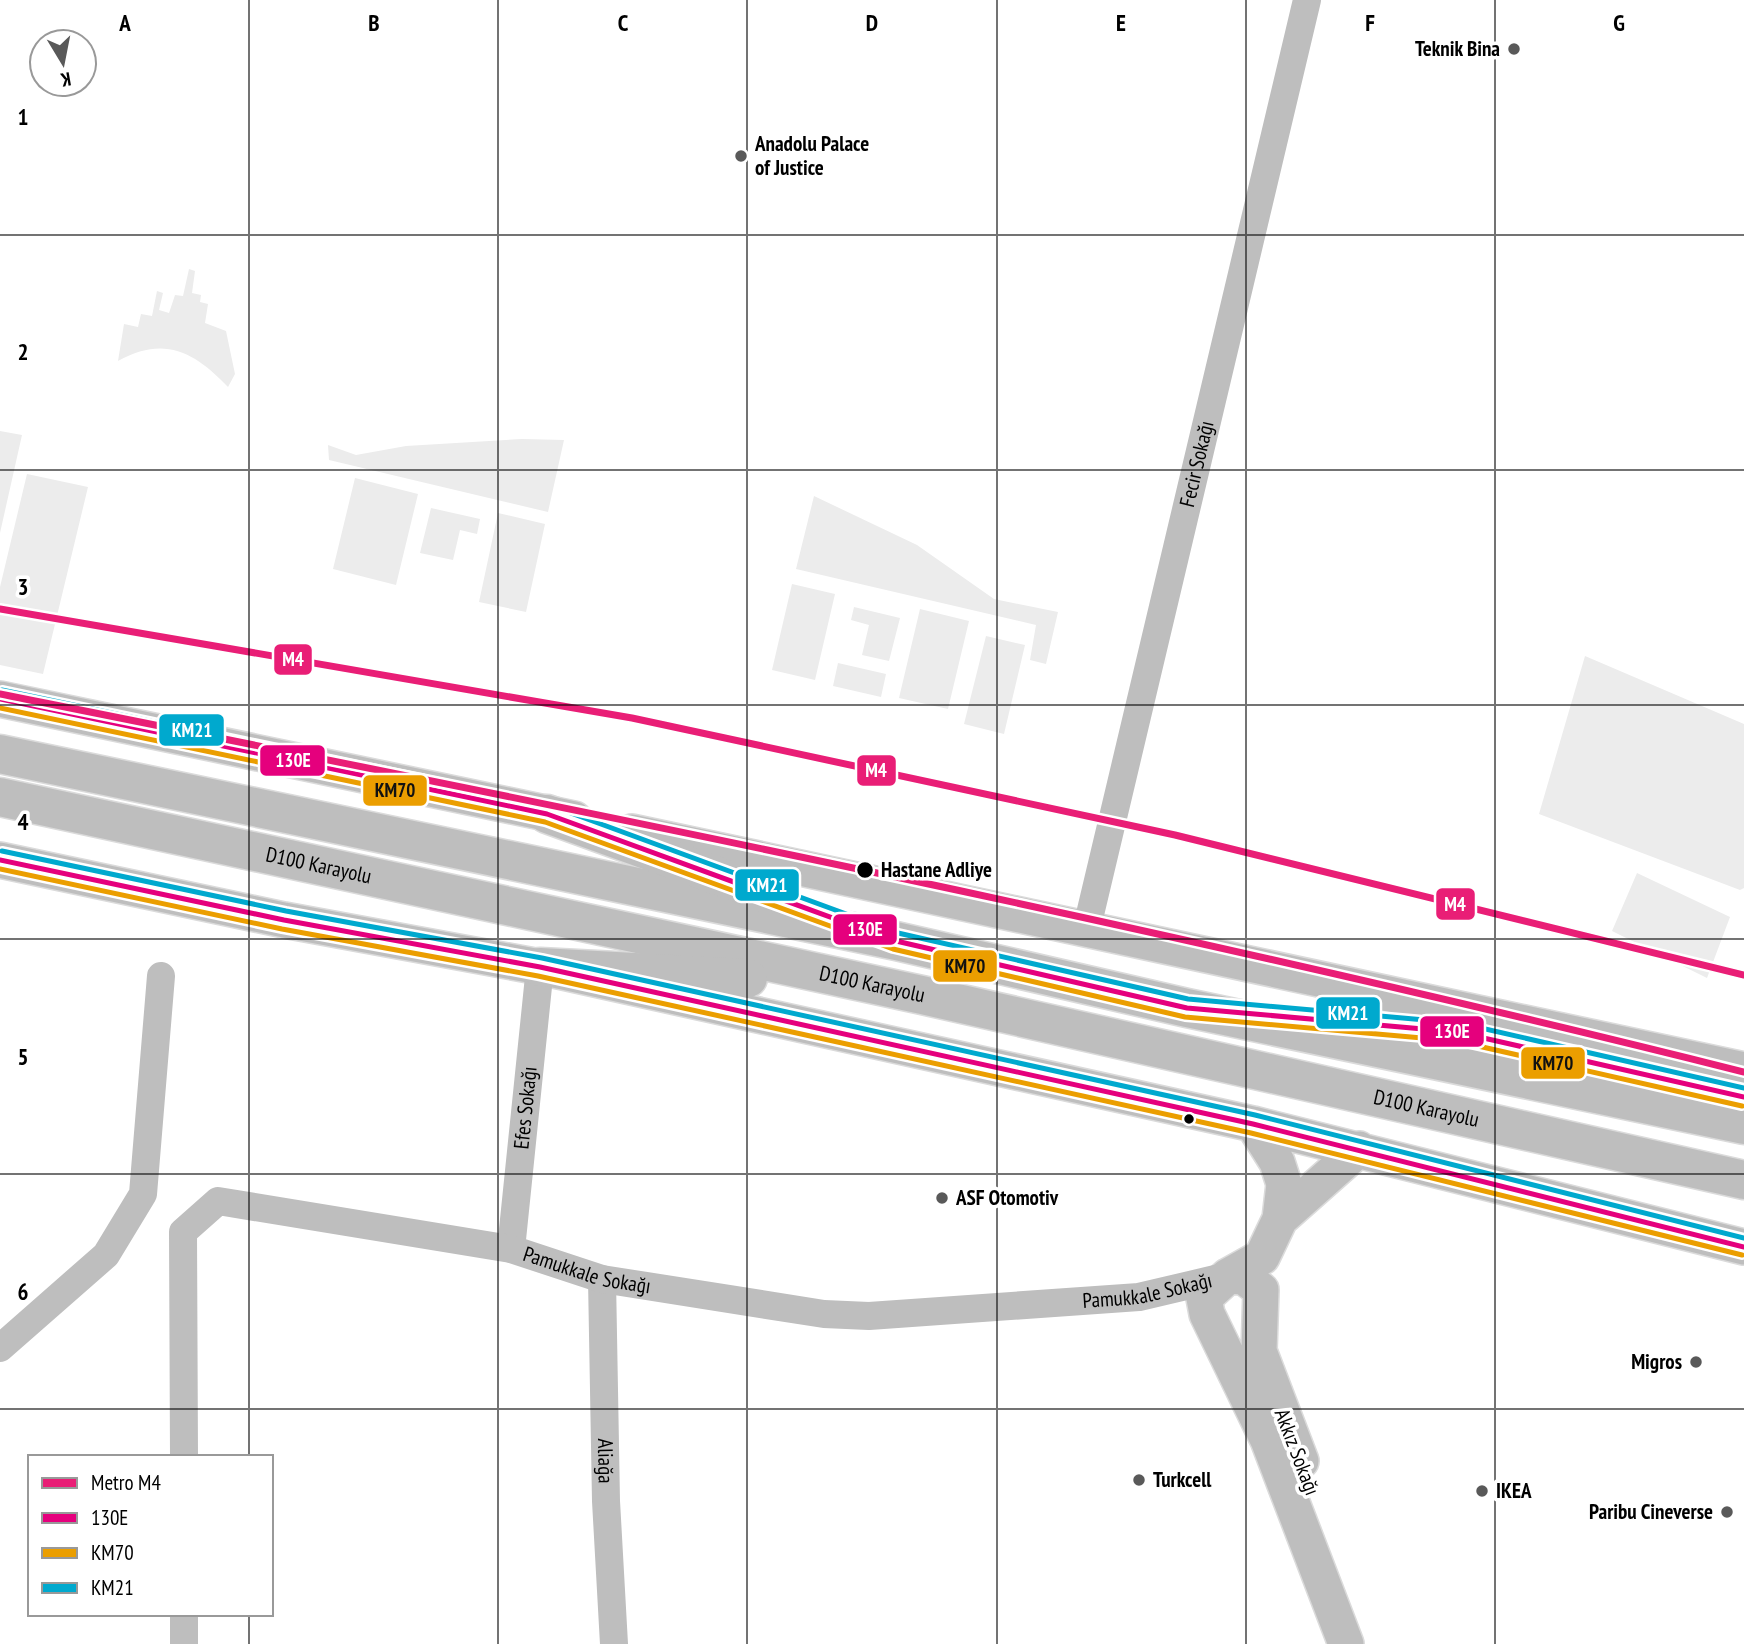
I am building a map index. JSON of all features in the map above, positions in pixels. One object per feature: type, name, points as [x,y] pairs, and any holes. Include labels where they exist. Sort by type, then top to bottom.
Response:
[{"type":"highway","name":"D100 Karayolu","points":[[0,754],[897,941],[1201,1011],[1744,1125]]},
{"type":"highway","name":"D100 Karayolu","points":[[0,797],[922,995],[1744,1183]]},
{"type":"highway","points":[[547,814],[897,941]]},
{"type":"highway","points":[[540,967],[712,975],[922,995]]},
{"type":"main road","points":[[0,699],[1087,927],[1744,1070]]},
{"type":"main road","points":[[0,860],[284,920],[540,967],[1253,1124],[1744,1247]]},
{"type":"main road","points":[[1253,1124],[1277,1162],[1284,1184],[1280,1219],[1262,1257],[1228,1276],[1204,1298],[1207,1314],[1268,1440],[1346,1644]]},
{"type":"main road","points":[[1280,1219],[1359,1149]]},
{"type":"main road","name":"Akkız Sokağı","points":[[1228,1276],[1244,1277],[1261,1290],[1259,1352],[1371,1644]]},
{"type":"street","name":"Fecir Sokağı","points":[[1087,927],[1307,0]]},
{"type":"street","name":"Efes Sokağı","points":[[511,1249],[540,967]]},
{"type":"street","points":[[0,1348],[107,1255],[143,1194],[161,976]]},
{"type":"street","name":"Pamukkale Sokağı","points":[[184,1455],[183,1232],[218,1201],[511,1249],[602,1279],[824,1314],[870,1316],[1139,1297],[1228,1276]]},
{"type":"street","name":"Aliağa","points":[[602,1279],[606,1501],[614,1644]]},
{"type":"street","points":[[184,1616],[184,1644]]},
{"type":"shaded area","points":[[189,269],[195,271],[192,293],[201,295],[200,302],[208,304],[205,323],[226,331],[235,374],[228,387],[203,365],[178,351],[150,349],[118,361],[124,324],[138,327],[141,314],[152,316],[157,291],[163,293],[159,310],[169,313],[175,295],[183,296]]},
{"type":"shaded area","points":[[0,431],[22,435],[0,533]]},
{"type":"shaded area","points":[[522,439],[564,440],[548,512],[329,460],[328,445],[356,455],[406,446]]},
{"type":"shaded area","points":[[27,474],[88,487],[43,674],[0,665],[0,587]]},
{"type":"shaded area","points":[[355,478],[418,494],[396,585],[333,569]]},
{"type":"shaded area","points":[[814,496],[917,545],[994,599],[1058,612],[1046,664],[1030,660],[1036,625],[796,569]]},
{"type":"shaded area","points":[[431,508],[480,519],[477,534],[460,530],[453,560],[420,553]]},
{"type":"shaded area","points":[[498,513],[545,524],[526,612],[479,602]]},
{"type":"shaded area","points":[[792,584],[835,594],[815,680],[772,670]]},
{"type":"shaded area","points":[[854,607],[900,618],[889,661],[862,655],[869,625],[851,620]]},
{"type":"shaded area","points":[[920,609],[969,621],[948,709],[899,698]]},
{"type":"shaded area","points":[[986,636],[1025,645],[1004,734],[964,724]]},
{"type":"shaded area","points":[[1585,656],[1744,724],[1744,888],[1740,890],[1539,814]]},
{"type":"shaded area","points":[[838,663],[886,674],[881,697],[833,686]]},
{"type":"shaded area","points":[[1637,873],[1730,917],[1707,978],[1612,931]]},
{"type":"metro line","name":"M4","points":[[0,609],[632,718],[1175,835],[1744,975]]},
{"type":"metro line","name":"M4","points":[[0,694],[875,872],[1310,968],[1744,1072]]},
{"type":"transit line","name":"KM21","points":[[2,690],[549,805],[898,933],[1188,999],[1459,1023],[1744,1088]]},
{"type":"transit line","name":"130E","points":[[0,699],[547,814],[896,941],[1187,1008],[1457,1032],[1744,1097]]},
{"type":"transit line","name":"KM70","points":[[0,708],[545,822],[893,949],[1185,1017],[1456,1041],[1742,1106]]},
{"type":"transit line","name":"KM21","points":[[2,851],[286,911],[542,958],[1255,1115],[1744,1238]]},
{"type":"transit line","name":"130E","points":[[0,860],[284,920],[540,967],[1253,1124],[1744,1247]]},
{"type":"transit line","name":"KM70","points":[[0,869],[282,929],[538,976],[1251,1133],[1742,1255]]},
{"type":"place","name":"Teknik Bina","points":[[1514,49]]},
{"type":"place","name":"Anadolu Palace of Justice","points":[[741,156]]},
{"type":"place","name":"Hastane Adliye","points":[[865,870]]},
{"type":"place","name":"ASF Otomotiv","points":[[942,1198]]},
{"type":"place","name":"Migros","points":[[1696,1362]]},
{"type":"place","name":"Turkcell","points":[[1139,1480]]},
{"type":"place","name":"IKEA","points":[[1482,1491]]},
{"type":"place","name":"Paribu Cineverse","points":[[1727,1512]]}]
